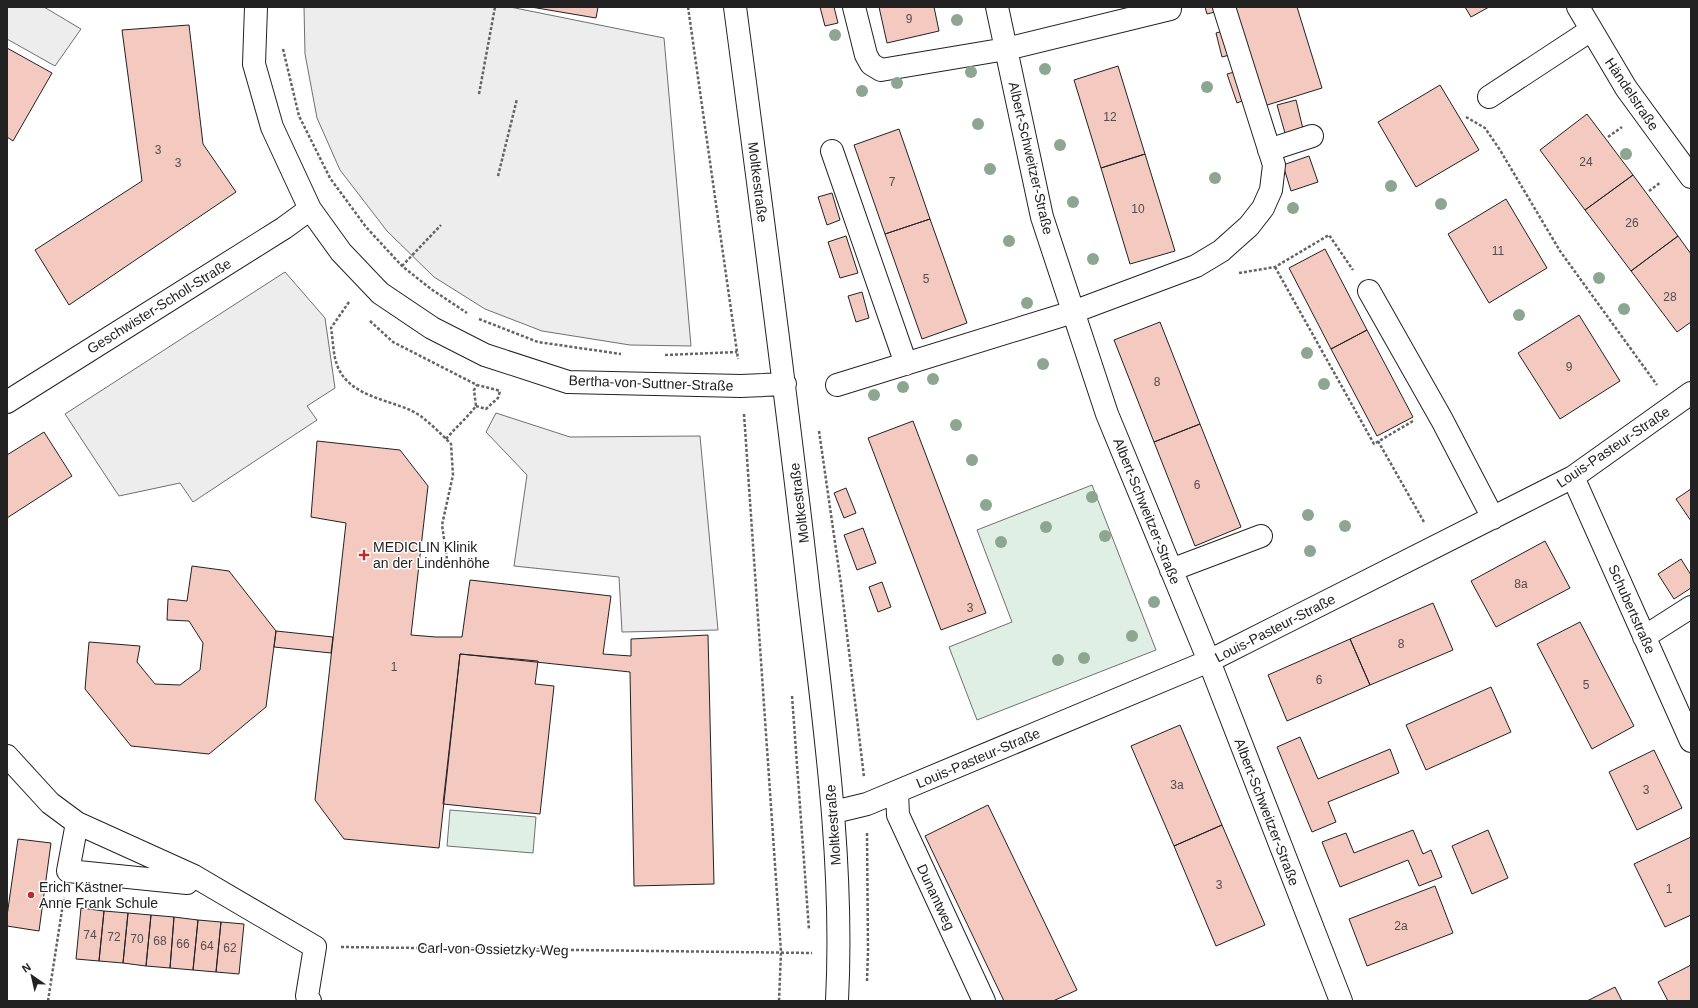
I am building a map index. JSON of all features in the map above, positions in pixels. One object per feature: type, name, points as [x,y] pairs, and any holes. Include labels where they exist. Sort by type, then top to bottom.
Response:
[{"type":"street","name":"Bertha-von-Suttner-Straße","points":[[256,7],[254,64],[272,127],[310,210],[341,252],[380,293],[432,328],[485,355],[568,382],[741,386],[785,384]]},
{"type":"street","name":"Moltkestraße","points":[[735,7],[785,384],[834,812],[840,952],[837,1001]]},
{"type":"street","points":[[854,7],[866,55],[871,64],[881,70],[1006,49],[1170,9]]},
{"type":"street","name":"Albert-Schweitzer-Straße","points":[[997,7],[1042,217],[1107,414],[1209,661],[1341,1001]]},
{"type":"street","points":[[837,384],[1073,312],[1196,266],[1221,251],[1250,226],[1263,208],[1271,190],[1274,165],[1224,7]]},
{"type":"street","name":"Händelstraße","points":[[1578,7],[1626,88],[1691,177]]},
{"type":"street","points":[[1489,97],[1591,30]]},
{"type":"street","points":[[1269,150],[1312,136]]},
{"type":"street","points":[[832,151],[906,364]]},
{"type":"street","name":"Geschwister-Scholl-Straße","points":[[7,402],[284,228],[310,210]]},
{"type":"street","points":[[1369,291],[1436,408],[1493,518]]},
{"type":"street","name":"Louis-Pasteur-Straße","points":[[834,812],[867,804],[897,792],[1209,661],[1573,477],[1682,399]]},
{"type":"street","name":"Schubertstraße","points":[[1573,477],[1691,741]]},
{"type":"street","points":[[1171,570],[1261,536]]},
{"type":"street","points":[[1644,637],[1691,607]]},
{"type":"street","points":[[7,756],[50,803],[77,824],[194,876],[315,947],[308,996],[310,1001]]},
{"type":"street","name":"Dunantweg","points":[[897,792],[898,814],[984,1001]]},
{"type":"street","points":[[77,824],[68,871],[187,883],[194,876]]},
{"type":"path","points":[[480,94],[495,7]]},
{"type":"path","points":[[688,7],[737,352],[743,406],[781,952],[779,1001]]},
{"type":"path","points":[[283,48],[299,116],[330,178],[366,227],[402,266],[431,289],[472,317],[538,342],[628,355]]},
{"type":"path","points":[[498,176],[517,99]]},
{"type":"path","points":[[1466,117],[1485,128],[1500,150],[1560,251],[1650,376],[1682,399]]},
{"type":"path","points":[[402,266],[441,225]]},
{"type":"path","points":[[1205,261],[1224,275],[1275,267],[1329,235],[1369,291]]},
{"type":"path","points":[[1275,267],[1374,444],[1436,408]]},
{"type":"path","points":[[349,302],[331,328],[337,366],[352,387],[412,411],[451,444],[453,475],[442,525],[448,566]]},
{"type":"path","points":[[659,356],[737,352]]},
{"type":"path","points":[[446,440],[476,406],[474,390],[477,385]]},
{"type":"path","points":[[476,406],[486,409],[498,398],[500,391]]},
{"type":"path","points":[[1378,441],[1438,546]]},
{"type":"path","points":[[48,1001],[68,871]]},
{"type":"path","name":"Carl-von-Ossietzky-Weg","points":[[315,947],[811,953]]},
{"type":"path","points":[[866,987],[868,951]]},
{"type":"green space","points":[[1092,485],[1156,650],[977,720],[949,647],[1012,622],[977,530]]},
{"type":"green space","points":[[450,810],[536,817],[533,853],[447,846]]},
{"type":"shaded area","points":[[7,7],[44,7],[81,29],[55,66],[7,39]]},
{"type":"shaded area","points":[[304,7],[510,7],[664,38],[691,346],[630,345],[542,331],[485,309],[434,277],[387,231],[340,170],[317,118],[305,54]]},
{"type":"shaded area","points":[[285,272],[325,318],[335,388],[307,406],[317,420],[193,502],[180,483],[119,496],[65,414]]},
{"type":"shaded area","points":[[496,413],[570,437],[700,436],[718,630],[622,632],[619,577],[514,566],[527,475],[486,432]]},
{"type":"building","points":[[531,7],[598,7],[596,18]]},
{"type":"building","points":[[820,7],[834,7],[838,23],[825,26]]},
{"type":"building","points":[[879,7],[934,7],[939,31],[887,43]]},
{"type":"building","points":[[1205,7],[1218,7],[1219,11],[1207,14]]},
{"type":"building","points":[[1233,7],[1297,7],[1322,88],[1264,106]]},
{"type":"building","points":[[1465,7],[1489,7],[1471,17]]},
{"type":"building","points":[[189,25],[203,144],[236,192],[69,305],[35,250],[142,181],[122,30]]},
{"type":"building","points":[[1227,30],[1233,54],[1222,57],[1216,33]]},
{"type":"building","points":[[7,48],[52,73],[13,141],[7,137]]},
{"type":"building","points":[[1118,66],[1145,154],[1101,168],[1074,80]]},
{"type":"building","points":[[1238,71],[1247,99],[1237,103],[1227,74]]},
{"type":"building","points":[[1440,85],[1479,150],[1416,187],[1378,122]]},
{"type":"building","points":[[1296,100],[1303,129],[1285,133],[1277,105]]},
{"type":"building","points":[[1587,114],[1633,175],[1585,210],[1540,150]]},
{"type":"building","points":[[899,129],[930,219],[885,234],[854,145]]},
{"type":"building","points":[[1145,154],[1175,251],[1130,264],[1101,168]]},
{"type":"building","points":[[1309,156],[1318,182],[1291,191],[1283,165]]},
{"type":"building","points":[[1633,175],[1678,236],[1631,271],[1585,210]]},
{"type":"building","points":[[832,193],[840,220],[827,225],[818,197]]},
{"type":"building","points":[[1506,199],[1547,268],[1489,303],[1448,234]]},
{"type":"building","points":[[930,219],[967,323],[922,339],[885,234]]},
{"type":"building","points":[[846,236],[858,273],[840,278],[828,242]]},
{"type":"building","points":[[1678,236],[1691,254],[1691,322],[1677,332],[1631,271]]},
{"type":"building","points":[[1325,249],[1367,330],[1331,349],[1289,268]]},
{"type":"building","points":[[862,292],[869,318],[856,322],[848,296]]},
{"type":"building","points":[[1579,315],[1620,381],[1560,419],[1518,353]]},
{"type":"building","points":[[1160,322],[1200,424],[1154,442],[1114,340]]},
{"type":"building","points":[[1367,330],[1413,417],[1377,436],[1331,349]]},
{"type":"building","points":[[913,421],[986,613],[941,630],[868,438]]},
{"type":"building","points":[[1200,424],[1241,527],[1195,546],[1154,442]]},
{"type":"building","points":[[44,432],[72,476],[7,518],[7,455]]},
{"type":"building","points":[[317,441],[400,450],[428,486],[411,635],[462,637],[470,580],[611,596],[603,654],[631,656],[631,639],[708,635],[714,884],[634,886],[630,672],[460,654],[439,848],[344,839],[315,800],[346,523],[311,517]]},
{"type":"building","points":[[846,488],[856,513],[844,518],[834,493]]},
{"type":"building","points":[[1691,489],[1691,521],[1676,499]]},
{"type":"building","points":[[863,528],[876,563],[857,570],[844,535]]},
{"type":"building","points":[[1545,541],[1570,588],[1496,627],[1471,581]]},
{"type":"building","points":[[1681,559],[1691,575],[1691,588],[1674,599],[1658,574]]},
{"type":"building","points":[[192,566],[229,571],[276,631],[266,707],[209,754],[131,746],[85,689],[89,642],[140,646],[137,662],[155,684],[180,685],[200,670],[203,643],[189,621],[167,620],[168,599],[187,601]]},
{"type":"building","points":[[882,582],[891,607],[878,612],[869,587]]},
{"type":"building","points":[[1433,603],[1453,650],[1370,685],[1350,639]]},
{"type":"building","points":[[1580,622],[1634,726],[1592,749],[1537,644]]},
{"type":"building","points":[[276,631],[333,637],[331,653],[274,647]]},
{"type":"building","points":[[1350,639],[1370,685],[1287,721],[1268,675]]},
{"type":"building","points":[[460,654],[538,661],[535,684],[554,686],[540,814],[443,804]]},
{"type":"building","points":[[1491,687],[1511,732],[1426,770],[1406,725]]},
{"type":"building","points":[[1180,725],[1222,825],[1174,846],[1131,746]]},
{"type":"building","points":[[1300,737],[1318,779],[1390,749],[1399,773],[1328,802],[1336,822],[1312,832],[1277,747]]},
{"type":"building","points":[[1654,750],[1682,808],[1637,830],[1609,772]]},
{"type":"building","points":[[988,805],[1077,990],[1053,1001],[1004,1001],[925,836]]},
{"type":"building","points":[[1222,825],[1265,925],[1216,946],[1174,846]]},
{"type":"building","points":[[1413,830],[1423,854],[1431,850],[1442,877],[1419,886],[1408,860],[1340,887],[1322,842],[1346,833],[1354,853]]},
{"type":"building","points":[[1488,830],[1508,878],[1472,894],[1452,846]]},
{"type":"building","points":[[1691,837],[1691,915],[1665,927],[1634,864]]},
{"type":"building","points":[[18,839],[51,843],[39,931],[7,926],[7,916]]},
{"type":"building","points":[[1435,886],[1453,933],[1367,966],[1349,919]]},
{"type":"building","points":[[81,908],[104,911],[99,961],[76,959]]},
{"type":"building","points":[[104,911],[128,913],[123,963],[99,961]]},
{"type":"building","points":[[128,913],[151,915],[146,966],[123,963]]},
{"type":"building","points":[[151,915],[174,917],[170,968],[146,966]]},
{"type":"building","points":[[174,917],[198,920],[193,970],[170,968]]},
{"type":"building","points":[[198,920],[221,922],[216,972],[193,970]]},
{"type":"building","points":[[221,922],[244,924],[239,974],[216,972]]},
{"type":"building","points":[[1691,965],[1691,1001],[1668,1001],[1658,982]]},
{"type":"building","points":[[1615,987],[1622,1001],[1587,1001]]},
{"type":"place","name":"MEDICLIN Klinik an der Lindenhöhe","points":[[364,555]]},
{"type":"place","name":"Erich Kästner Anne Frank Schule","points":[[31,895]]}]
